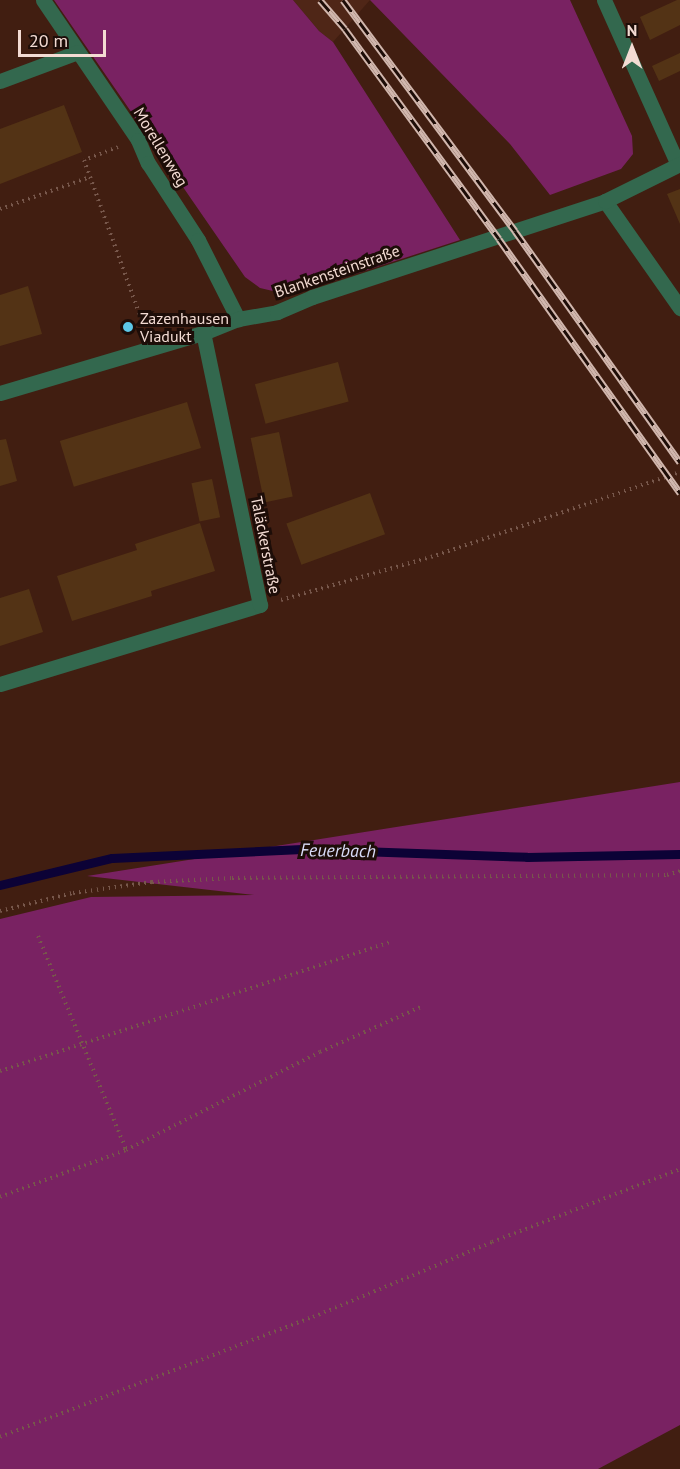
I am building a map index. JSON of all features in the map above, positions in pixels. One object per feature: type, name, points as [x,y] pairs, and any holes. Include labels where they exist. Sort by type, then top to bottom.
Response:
[{"type":"street","name":"Morellenweg","points":[[43,0],[138,140],[148,163],[198,240],[238,319]]},
{"type":"street","points":[[604,0],[679,165]]},
{"type":"street","points":[[0,81],[78,52]]},
{"type":"street","name":"Blankensteinstraße","points":[[0,393],[203,333],[238,319],[277,312],[312,297],[605,201],[679,165]]},
{"type":"street","points":[[605,201],[680,308]]},
{"type":"street","name":"Taläckerstraße","points":[[0,684],[260,605],[203,333]]},
{"type":"path","points":[[138,140],[84,160],[141,318]]},
{"type":"path","points":[[0,210],[90,177]]},
{"type":"path","points":[[260,605],[431,557],[680,472]]},
{"type":"path","points":[[0,911],[73,893],[152,882],[232,878],[667,875],[680,871]]},
{"type":"path","points":[[38,936],[126,1150]]},
{"type":"path","points":[[0,1071],[392,941]]},
{"type":"path","points":[[0,1197],[126,1150],[320,1052],[423,1006]]},
{"type":"path","points":[[0,1437],[312,1317],[492,1242],[680,1169]]},
{"type":"shaded area","points":[[54,0],[293,0],[319,31],[333,42],[460,240],[290,295],[260,288],[245,277]]},
{"type":"shaded area","points":[[293,0],[370,0],[333,42],[319,31]]},
{"type":"shaded area","points":[[370,0],[570,0],[632,136],[633,154],[621,169],[550,195],[510,144]]},
{"type":"shaded area","points":[[680,782],[680,1425],[598,1469],[0,1469],[0,919],[91,897],[254,895],[87,876]]},
{"type":"building","points":[[680,0],[680,25],[650,40],[640,17]]},
{"type":"building","points":[[680,53],[680,71],[659,81],[652,66]]},
{"type":"building","points":[[64,105],[82,152],[0,184],[0,129]]},
{"type":"building","points":[[680,189],[680,224],[667,194]]},
{"type":"building","points":[[28,286],[42,334],[0,346],[0,295]]},
{"type":"building","points":[[338,362],[349,402],[266,424],[255,384]]},
{"type":"building","points":[[187,402],[201,448],[74,487],[60,441]]},
{"type":"building","points":[[279,432],[293,497],[264,503],[251,438]]},
{"type":"building","points":[[6,439],[17,481],[0,486],[0,440]]},
{"type":"building","points":[[212,479],[220,517],[200,522],[191,483]]},
{"type":"building","points":[[370,493],[385,534],[301,565],[286,523]]},
{"type":"building","points":[[200,523],[215,571],[151,591],[152,596],[72,621],[57,576],[137,550],[135,544]]},
{"type":"building","points":[[29,589],[43,632],[0,646],[0,598]]},
{"type":"waterway","name":"Feuerbach","points":[[0,885],[112,858],[302,849],[527,857],[680,854]]},
{"type":"railway","points":[[320,0],[345,29],[499,239],[680,493]]},
{"type":"railway","points":[[343,0],[515,231],[680,462]]},
{"type":"place","name":"Zazenhausen Viadukt","points":[[128,327]]}]
